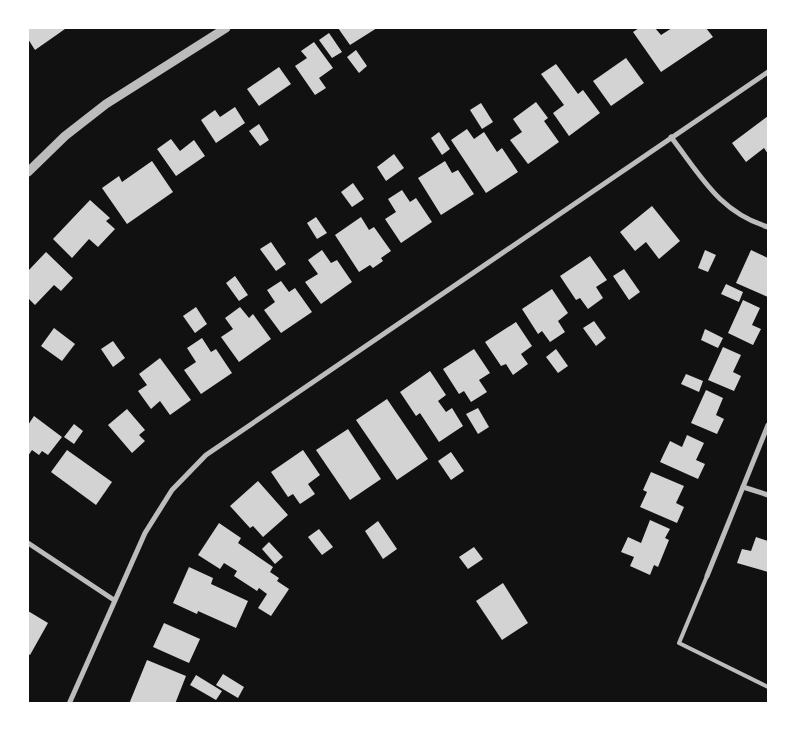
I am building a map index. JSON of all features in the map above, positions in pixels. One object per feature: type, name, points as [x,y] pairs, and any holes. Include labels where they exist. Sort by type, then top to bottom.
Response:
[{"type":"street","points":[[28,172],[65,136],[106,104],[226,28]]},
{"type":"street","points":[[69,704],[145,533],[168,497],[206,455],[768,72]]},
{"type":"street","points":[[671,137],[722,203],[750,222],[768,228]]},
{"type":"street","points":[[707,576],[768,425]]},
{"type":"street","points":[[744,487],[768,495]]},
{"type":"street","points":[[28,543],[114,600]]},
{"type":"lane","points":[[707,576],[679,643],[768,687]]},
{"type":"building","points":[[28,28],[65,29],[35,50],[28,39]]},
{"type":"building","points":[[338,28],[377,28],[350,45]]},
{"type":"building","points":[[639,28],[655,28],[661,35],[672,28],[706,28],[713,37],[661,72],[633,32]]},
{"type":"building","points":[[329,33],[342,52],[332,58],[319,40]]},
{"type":"building","points":[[314,42],[333,68],[319,78],[326,88],[315,95],[295,66],[307,58],[301,51]]},
{"type":"building","points":[[356,50],[367,66],[359,73],[347,57]]},
{"type":"building","points":[[626,58],[644,83],[611,106],[593,81]]},
{"type":"building","points":[[556,64],[578,94],[583,90],[600,113],[569,136],[553,113],[564,105],[541,74]]},
{"type":"building","points":[[279,67],[291,84],[259,106],[247,89]]},
{"type":"building","points":[[536,102],[548,118],[544,121],[559,142],[528,164],[510,140],[522,132],[513,119]]},
{"type":"building","points":[[481,103],[493,122],[482,129],[470,110]]},
{"type":"building","points":[[235,107],[245,123],[216,143],[201,120],[215,110],[220,117]]},
{"type":"building","points":[[768,116],[768,154],[764,148],[746,162],[732,143]]},
{"type":"building","points":[[259,124],[269,140],[260,146],[249,131]]},
{"type":"building","points":[[467,129],[474,139],[484,132],[497,152],[502,148],[518,172],[486,193],[451,140]]},
{"type":"building","points":[[439,132],[450,149],[442,155],[431,138]]},
{"type":"building","points":[[171,139],[180,151],[194,140],[205,156],[176,176],[157,149]]},
{"type":"building","points":[[394,154],[404,168],[386,181],[377,167]]},
{"type":"building","points":[[152,161],[173,192],[127,224],[102,188],[119,176],[122,182]]},
{"type":"building","points":[[445,161],[452,173],[458,170],[474,194],[441,215],[418,178]]},
{"type":"building","points":[[353,183],[364,199],[352,207],[341,192]]},
{"type":"building","points":[[402,190],[410,202],[416,198],[432,222],[401,243],[385,219],[396,212],[388,199]]},
{"type":"building","points":[[90,200],[110,218],[106,221],[115,229],[98,247],[89,239],[72,258],[53,239]]},
{"type":"building","points":[[652,206],[680,241],[659,259],[646,242],[635,251],[620,232]]},
{"type":"building","points":[[316,217],[327,233],[317,239],[307,223]]},
{"type":"building","points":[[361,217],[369,230],[374,227],[391,251],[381,258],[383,261],[373,268],[370,265],[359,272],[335,235]]},
{"type":"building","points":[[271,242],[286,264],[276,271],[260,249]]},
{"type":"building","points":[[322,250],[331,263],[337,260],[352,282],[321,304],[305,282],[318,274],[308,260]]},
{"type":"building","points":[[705,250],[716,255],[708,272],[698,268]]},
{"type":"building","points":[[751,250],[768,258],[768,297],[736,283]]},
{"type":"building","points":[[46,252],[73,278],[61,291],[54,285],[35,305],[28,298],[28,271]]},
{"type":"building","points":[[590,256],[607,280],[596,287],[603,298],[588,309],[580,298],[576,300],[560,276]]},
{"type":"building","points":[[624,269],[640,292],[629,300],[613,276]]},
{"type":"building","points":[[235,276],[248,295],[239,301],[226,283]]},
{"type":"building","points":[[281,281],[289,292],[295,288],[312,312],[281,333],[264,310],[275,302],[267,290]]},
{"type":"building","points":[[726,284],[743,292],[739,302],[721,294]]},
{"type":"building","points":[[552,289],[568,313],[558,321],[565,332],[550,342],[542,331],[538,334],[522,309]]},
{"type":"building","points":[[743,300],[760,308],[752,325],[761,329],[753,345],[728,333]]},
{"type":"building","points":[[196,307],[207,324],[195,333],[183,316]]},
{"type":"building","points":[[240,307],[249,318],[253,314],[271,339],[239,362],[221,337],[233,329],[225,318]]},
{"type":"building","points":[[594,321],[606,338],[596,346],[583,328]]},
{"type":"building","points":[[516,322],[532,346],[521,354],[528,364],[513,375],[506,364],[501,366],[485,342]]},
{"type":"building","points":[[54,328],[75,344],[62,361],[41,346]]},
{"type":"building","points":[[705,329],[723,338],[718,348],[701,340]]},
{"type":"building","points":[[202,338],[211,352],[216,349],[232,373],[201,394],[184,370],[196,362],[187,348]]},
{"type":"building","points":[[113,341],[125,358],[113,367],[101,349]]},
{"type":"building","points":[[723,347],[741,355],[733,372],[741,376],[734,391],[708,380]]},
{"type":"building","points":[[474,349],[490,373],[479,380],[487,392],[471,402],[464,391],[459,394],[443,369]]},
{"type":"building","points":[[556,349],[568,366],[558,373],[546,357]]},
{"type":"building","points":[[160,358],[191,400],[170,415],[160,401],[151,409],[138,391],[147,385],[139,374]]},
{"type":"building","points":[[430,371],[446,395],[438,401],[446,412],[452,408],[463,426],[439,442],[420,413],[416,416],[400,392]]},
{"type":"building","points":[[686,374],[703,381],[699,392],[681,384]]},
{"type":"building","points":[[706,390],[723,398],[716,415],[724,419],[717,434],[691,423]]},
{"type":"building","points":[[387,399],[428,459],[397,480],[356,420]]},
{"type":"building","points":[[478,408],[489,427],[478,434],[466,414]]},
{"type":"building","points":[[127,409],[145,430],[139,435],[145,441],[132,453],[108,425]]},
{"type":"building","points":[[34,416],[62,437],[48,455],[42,451],[39,455],[32,450],[28,456],[28,425]]},
{"type":"building","points":[[74,424],[83,431],[74,444],[64,437]]},
{"type":"building","points":[[348,429],[381,479],[350,500],[316,450]]},
{"type":"building","points":[[687,435],[704,443],[696,460],[705,464],[698,479],[660,462],[670,441],[682,447]]},
{"type":"building","points":[[67,450],[112,482],[96,505],[51,472]]},
{"type":"building","points":[[303,450],[320,475],[308,484],[315,494],[300,504],[293,494],[288,497],[271,472]]},
{"type":"building","points":[[451,452],[464,471],[451,480],[438,461]]},
{"type":"building","points":[[651,472],[684,486],[676,503],[684,507],[677,523],[640,507],[647,492],[643,490]]},
{"type":"building","points":[[258,481],[288,515],[263,537],[253,526],[250,528],[230,506]]},
{"type":"building","points":[[650,520],[670,529],[665,538],[669,540],[658,567],[654,565],[650,575],[630,566],[634,557],[621,552],[628,537],[641,543]]},
{"type":"building","points":[[378,521],[397,549],[383,559],[365,531]]},
{"type":"building","points":[[219,523],[241,538],[238,543],[273,567],[270,572],[279,578],[277,581],[289,589],[271,616],[258,608],[267,594],[259,588],[257,591],[234,576],[237,571],[224,563],[220,569],[198,555]]},
{"type":"building","points":[[319,529],[333,547],[322,555],[308,537]]},
{"type":"building","points":[[756,537],[768,541],[768,572],[737,563],[742,549],[751,551]]},
{"type":"building","points":[[269,542],[283,557],[275,564],[262,549]]},
{"type":"building","points":[[474,547],[483,559],[468,569],[459,557]]},
{"type":"building","points":[[189,567],[213,578],[211,584],[248,601],[236,628],[198,611],[197,614],[173,603]]},
{"type":"building","points":[[503,583],[528,623],[502,640],[476,601]]},
{"type":"building","points":[[28,611],[48,623],[30,655],[28,654]]},
{"type":"building","points":[[164,623],[200,639],[189,663],[153,647]]},
{"type":"building","points":[[147,660],[186,676],[175,704],[129,704]]},
{"type":"building","points":[[223,674],[244,687],[238,698],[216,685]]},
{"type":"building","points":[[196,675],[222,691],[216,700],[190,685]]}]
